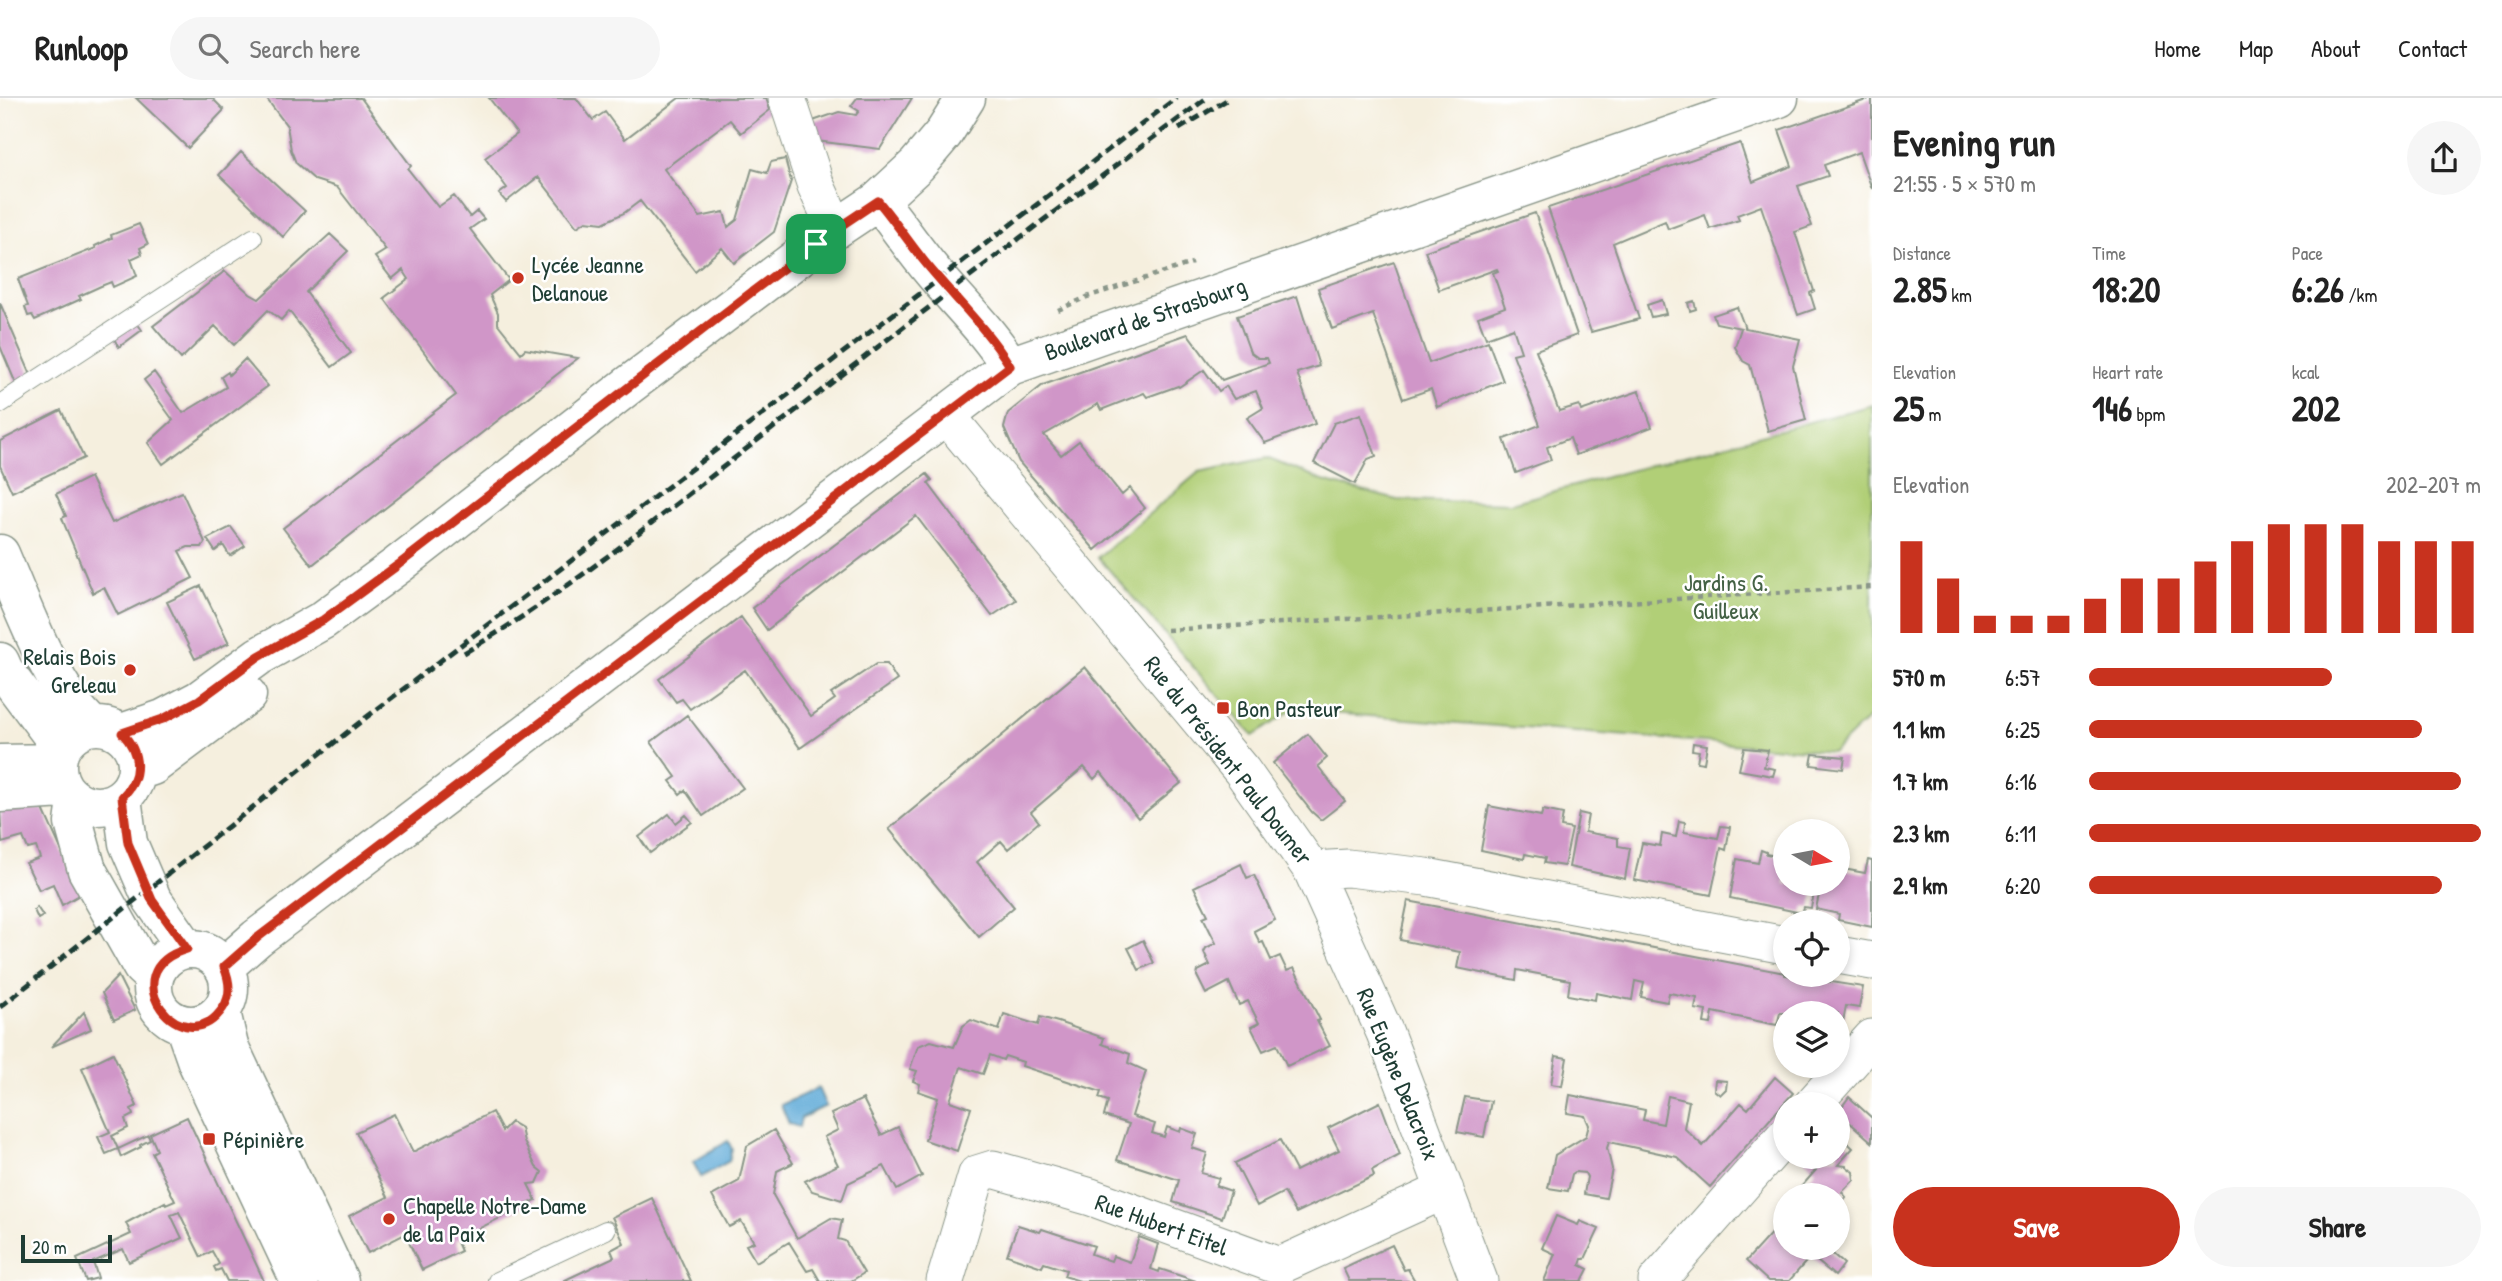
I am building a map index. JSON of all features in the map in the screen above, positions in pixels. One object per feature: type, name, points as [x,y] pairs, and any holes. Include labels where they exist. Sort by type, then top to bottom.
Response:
[{"type":"main road","points":[[154,978],[142,967],[87,870],[65,775],[69,736],[80,729],[107,729],[163,719],[199,700],[259,656],[323,620],[836,229],[878,201],[917,165],[944,133],[966,98]]},
{"type":"main road","name":"Boulevard de Strasbourg","points":[[224,967],[257,938],[1010,366],[1779,98]]},
{"type":"main road","points":[[878,201],[923,260],[994,341],[1010,366]]},
{"type":"main road","points":[[0,554],[43,652],[78,713],[107,729],[134,750],[129,784],[128,843],[152,900],[187,949]]},
{"type":"main road","points":[[1,677],[65,775],[100,806],[112,803],[129,784],[278,671],[323,620]]},
{"type":"main road","points":[[0,764],[65,775]]},
{"type":"main road","points":[[0,793],[65,775]]},
{"type":"main road","points":[[187,949],[208,953],[224,967],[230,990],[221,1012],[205,1023],[184,1025],[172,1021],[163,1013],[153,990],[158,967],[166,958],[187,949]]},
{"type":"main road","points":[[221,1012],[229,1045],[339,1281]]},
{"type":"main road","points":[[184,1025],[197,1062],[300,1281]]},
{"type":"street","points":[[787,98],[817,186],[836,229]]},
{"type":"street","name":"Rue du Président Paul Doumer","points":[[946,415],[1242,771],[1312,870],[1348,868],[1426,877],[1773,943]]},
{"type":"street","name":"Rue Eugène Delacroix","points":[[1312,870],[1385,1033],[1479,1281]]},
{"type":"street","points":[[1850,957],[1872,961]]},
{"type":"street","points":[[1824,1092],[1872,1038]]},
{"type":"street","points":[[1657,1281],[1773,1150]]},
{"type":"street","name":"Rue Hubert Eitel","points":[[945,1281],[977,1174],[993,1169],[1091,1197],[1279,1266],[1445,1190]]},
{"type":"lane","points":[[0,404],[253,237]]},
{"type":"lane","points":[[497,1281],[606,1230]]},
{"type":"path","points":[[1138,645],[1164,631],[1872,587]]},
{"type":"green space","name":"Jardins G. Guilleux","points":[[1872,405],[1872,715],[1833,752],[1292,710],[1253,736],[1098,557],[1199,472],[1267,458],[1323,481],[1397,500],[1511,503]]},
{"type":"water","points":[[818,1088],[826,1106],[801,1118],[799,1127],[789,1124],[781,1105]]},
{"type":"water","points":[[728,1141],[732,1149],[729,1161],[701,1177],[693,1162]]},
{"type":"building","points":[[136,98],[212,98],[224,110],[188,148]]},
{"type":"building","points":[[266,98],[361,98],[411,166],[408,169],[438,207],[454,196],[470,217],[477,211],[484,219],[470,229],[509,280],[490,295],[498,313],[498,324],[521,353],[525,349],[578,358],[312,565],[283,528],[456,395],[384,298],[409,279],[403,270],[392,279],[375,257],[386,250],[337,187],[315,180],[296,163],[287,126]]},
{"type":"building","points":[[489,98],[576,98],[593,120],[605,112],[625,139],[679,98],[766,98],[770,110],[741,133],[730,120],[664,169],[700,217],[724,212],[728,227],[737,220],[752,169],[767,173],[771,162],[785,159],[791,181],[774,232],[734,263],[722,248],[695,271],[640,201],[624,213],[603,223],[586,221],[577,227],[538,177],[506,202],[499,194],[507,188],[485,158],[517,134]]},
{"type":"building","points":[[857,98],[912,98],[880,149],[816,141],[810,122],[839,112],[856,115],[859,111],[851,106]]},
{"type":"building","points":[[1872,98],[1872,189],[1859,152],[1824,165],[1828,176],[1798,186],[1812,226],[1795,232],[1814,291],[1810,293],[1815,309],[1798,315],[1761,206],[1737,215],[1739,220],[1710,229],[1705,215],[1668,229],[1665,221],[1613,243],[1639,319],[1591,332],[1548,208],[1740,143],[1753,182],[1792,166],[1779,130]]},
{"type":"building","points":[[241,152],[305,211],[283,237],[219,175]]},
{"type":"building","points":[[1535,213],[1577,335],[1536,350],[1559,411],[1579,405],[1581,411],[1639,391],[1652,427],[1576,455],[1570,438],[1547,447],[1551,460],[1516,473],[1504,439],[1540,425],[1513,354],[1521,352],[1513,328],[1486,338],[1478,317],[1505,307],[1493,273],[1498,271],[1497,269],[1439,290],[1425,251]]},
{"type":"building","points":[[139,224],[148,244],[140,248],[142,254],[131,259],[137,276],[113,287],[111,282],[101,286],[79,296],[81,299],[35,320],[32,315],[28,316],[25,307],[28,306],[18,279],[96,248],[95,246],[112,238],[111,235]]},
{"type":"building","points":[[330,234],[348,251],[306,292],[351,353],[332,367],[289,311],[281,320],[268,310],[234,345],[215,326],[181,359],[153,326],[225,271],[259,299]]},
{"type":"building","points":[[1394,262],[1429,363],[1488,341],[1503,381],[1437,407],[1431,389],[1403,399],[1373,314],[1332,329],[1318,288]]},
{"type":"building","points":[[1297,296],[1319,366],[1297,373],[1315,424],[1265,443],[1247,418],[1263,408],[1256,391],[1234,399],[1226,386],[1219,391],[1204,370],[1179,387],[1147,397],[1144,393],[1101,410],[1098,404],[1044,435],[1061,455],[1079,441],[1122,495],[1130,488],[1145,508],[1095,550],[1019,462],[1004,428],[1008,413],[1043,385],[1188,334],[1222,380],[1269,363],[1267,358],[1258,358],[1250,352],[1237,316]]},
{"type":"building","points":[[1662,300],[1666,314],[1651,317],[1647,305]]},
{"type":"building","points":[[1694,301],[1696,309],[1690,311],[1688,303]]},
{"type":"building","points":[[0,303],[31,375],[16,384],[0,346]]},
{"type":"building","points":[[1737,307],[1745,328],[1800,339],[1793,366],[1806,420],[1768,431],[1750,365],[1743,361],[1735,347],[1741,328],[1716,323],[1713,315]]},
{"type":"building","points":[[137,323],[142,330],[119,347],[114,339]]},
{"type":"building","points":[[245,359],[268,386],[163,464],[148,443],[173,420],[144,380],[154,372],[183,413],[226,387],[221,377],[228,372],[229,375]]},
{"type":"building","points":[[61,410],[84,458],[12,492],[0,466],[0,441]]},
{"type":"building","points":[[1361,414],[1376,456],[1368,459],[1355,484],[1314,463],[1334,423]]},
{"type":"building","points":[[927,474],[932,480],[928,483],[1016,600],[992,616],[916,516],[767,630],[752,608]]},
{"type":"building","points":[[90,477],[112,523],[182,492],[205,542],[202,547],[188,547],[179,551],[193,578],[118,615],[104,587],[93,593],[62,518],[66,516],[56,494]]},
{"type":"building","points":[[231,527],[245,546],[230,556],[223,545],[215,551],[207,539]]},
{"type":"building","points":[[201,586],[229,643],[195,659],[167,602]]},
{"type":"building","points":[[741,617],[811,716],[835,699],[831,694],[876,664],[887,664],[897,680],[800,748],[745,670],[690,709],[682,699],[676,702],[659,679]]},
{"type":"building","points":[[1085,667],[1181,783],[1138,818],[1101,772],[1094,779],[1084,767],[1031,812],[1039,822],[1008,849],[1001,841],[977,862],[1014,907],[979,937],[889,829]]},
{"type":"building","points":[[687,715],[743,788],[703,816],[685,790],[680,794],[670,781],[676,777],[651,742]]},
{"type":"building","points":[[1308,734],[1327,758],[1318,766],[1345,801],[1321,820],[1273,763]]},
{"type":"building","points":[[1693,743],[1707,745],[1704,763],[1697,762],[1699,751],[1692,750]]},
{"type":"building","points":[[1744,748],[1768,750],[1764,767],[1775,769],[1773,776],[1739,770]]},
{"type":"building","points":[[1813,754],[1845,757],[1843,769],[1811,765]]},
{"type":"building","points":[[1489,806],[1541,816],[1543,810],[1563,814],[1561,827],[1572,829],[1564,866],[1544,863],[1545,858],[1525,854],[1524,859],[1481,850]]},
{"type":"building","points":[[43,809],[81,894],[62,905],[53,884],[39,890],[26,863],[40,858],[36,847],[28,849],[23,837],[2,843],[0,810]]},
{"type":"building","points":[[1579,813],[1588,815],[1585,832],[1618,838],[1618,846],[1630,848],[1625,879],[1569,867]]},
{"type":"building","points":[[669,814],[676,823],[686,815],[692,822],[650,853],[639,837]]},
{"type":"building","points":[[1679,821],[1685,822],[1684,832],[1718,838],[1721,826],[1730,827],[1726,850],[1721,848],[1711,895],[1634,880],[1642,843],[1660,846],[1662,834],[1676,837]]},
{"type":"building","points":[[1761,850],[1773,855],[1773,896],[1814,896],[1811,908],[1788,910],[1730,898],[1737,859],[1758,863]]},
{"type":"building","points":[[1868,860],[1872,861],[1872,927],[1850,922],[1850,910],[1816,909],[1819,896],[1850,896],[1850,870],[1865,873]]},
{"type":"building","points":[[1241,864],[1247,878],[1254,875],[1275,920],[1254,931],[1260,943],[1263,942],[1271,960],[1280,956],[1287,971],[1294,968],[1330,1046],[1287,1066],[1277,1045],[1263,1051],[1251,1027],[1259,1023],[1248,1001],[1239,1005],[1229,982],[1206,994],[1197,976],[1198,971],[1210,965],[1204,952],[1206,948],[1216,943],[1203,917],[1208,915],[1194,887]]},
{"type":"building","points":[[1408,901],[1773,971],[1773,987],[1863,987],[1859,1008],[1850,1007],[1850,1001],[1773,1001],[1773,1024],[1713,1012],[1711,1024],[1704,1023],[1706,1011],[1695,1009],[1697,998],[1669,993],[1667,1002],[1641,997],[1644,983],[1635,981],[1632,1000],[1596,993],[1595,1000],[1568,995],[1570,980],[1517,970],[1516,980],[1457,968],[1460,952],[1400,940]]},
{"type":"building","points":[[37,907],[43,916],[38,919],[34,910]]},
{"type":"building","points":[[1143,940],[1154,963],[1139,970],[1128,948]]},
{"type":"building","points":[[118,976],[135,1010],[114,1020],[102,993]]},
{"type":"building","points":[[84,1012],[91,1029],[51,1047]]},
{"type":"building","points":[[1004,1014],[1038,1025],[1040,1017],[1058,1022],[1104,1038],[1102,1044],[1130,1054],[1128,1063],[1146,1071],[1132,1116],[1155,1124],[1152,1133],[1164,1137],[1167,1127],[1180,1132],[1181,1128],[1197,1134],[1192,1148],[1207,1153],[1201,1173],[1219,1178],[1216,1186],[1231,1191],[1222,1218],[1173,1202],[1179,1180],[1117,1160],[1129,1124],[1104,1116],[1108,1101],[1099,1098],[1101,1092],[1022,1066],[1023,1062],[1005,1056],[1003,1060],[990,1055],[983,1074],[961,1067],[950,1101],[971,1108],[957,1151],[925,1140],[938,1098],[918,1091],[920,1084],[913,1081],[917,1071],[910,1069],[918,1046],[931,1041],[954,1047],[963,1026],[971,1020],[999,1030]]},
{"type":"building","points":[[113,1053],[137,1106],[131,1109],[133,1115],[125,1119],[128,1128],[112,1136],[118,1149],[106,1154],[98,1137],[110,1132],[82,1068]]},
{"type":"building","points":[[1556,1056],[1567,1058],[1562,1086],[1551,1084]]},
{"type":"building","points":[[1774,1078],[1792,1092],[1773,1092],[1773,1116],[1710,1187],[1677,1157],[1609,1142],[1607,1148],[1612,1169],[1606,1198],[1584,1194],[1587,1177],[1585,1173],[1572,1174],[1568,1191],[1548,1188],[1555,1155],[1586,1136],[1589,1125],[1585,1116],[1567,1113],[1570,1095],[1645,1110],[1643,1120],[1663,1124],[1668,1096],[1689,1101],[1684,1128],[1703,1146],[1741,1103],[1748,1109]]},
{"type":"building","points":[[1715,1080],[1727,1081],[1726,1089],[1720,1095],[1714,1090]]},
{"type":"building","points":[[1465,1097],[1491,1101],[1484,1137],[1457,1132]]},
{"type":"building","points":[[1850,1098],[1872,1118],[1872,1142],[1850,1123]]},
{"type":"building","points":[[863,1099],[881,1135],[898,1127],[922,1176],[897,1190],[884,1166],[848,1183],[842,1200],[812,1191],[805,1181],[838,1165],[824,1137],[838,1130],[831,1114]]},
{"type":"building","points":[[1380,1102],[1400,1155],[1372,1170],[1374,1176],[1296,1213],[1284,1192],[1257,1206],[1235,1163],[1280,1140],[1296,1171],[1339,1150],[1328,1128]]},
{"type":"building","points":[[492,1112],[502,1131],[511,1122],[521,1128],[524,1142],[536,1167],[542,1172],[537,1183],[528,1184],[536,1200],[456,1240],[461,1251],[422,1270],[405,1234],[368,1253],[349,1216],[388,1197],[356,1132],[394,1114],[413,1152]]},
{"type":"building","points":[[187,1117],[264,1281],[227,1281],[221,1269],[216,1271],[214,1267],[219,1264],[212,1251],[201,1257],[179,1212],[171,1215],[182,1238],[129,1262],[123,1249],[93,1262],[98,1278],[86,1281],[77,1259],[131,1234],[126,1223],[165,1202],[166,1205],[175,1201],[152,1153],[157,1150],[150,1134]]},
{"type":"building","points":[[774,1130],[793,1163],[777,1171],[773,1195],[797,1238],[831,1218],[842,1220],[838,1239],[845,1241],[864,1273],[851,1281],[820,1281],[813,1269],[807,1271],[789,1242],[756,1262],[746,1245],[754,1242],[741,1221],[729,1227],[712,1196],[739,1181],[747,1146]]},
{"type":"building","points":[[148,1135],[150,1140],[121,1157],[118,1149]]},
{"type":"building","points":[[1850,1169],[1853,1172],[1854,1180],[1850,1184],[1805,1183],[1816,1170]]},
{"type":"building","points":[[652,1198],[691,1281],[563,1281],[614,1257],[611,1250],[624,1243],[612,1217]]},
{"type":"building","points":[[1556,1216],[1578,1225],[1580,1221],[1599,1229],[1580,1265],[1588,1269],[1582,1281],[1544,1281],[1555,1254],[1542,1248]]},
{"type":"building","points":[[1018,1225],[1040,1232],[1042,1229],[1094,1246],[1091,1254],[1111,1261],[1113,1256],[1130,1262],[1139,1237],[1158,1244],[1151,1269],[1159,1272],[1160,1269],[1196,1281],[1080,1281],[1064,1276],[1066,1270],[1044,1263],[1042,1267],[1007,1255]]},
{"type":"building","points":[[1773,1231],[1773,1260],[1807,1260],[1789,1281],[1768,1281],[1746,1261]]},
{"type":"building","points":[[1392,1245],[1404,1270],[1408,1269],[1415,1281],[1349,1281],[1343,1268]]},
{"type":"building","points":[[1816,1260],[1840,1260],[1844,1264],[1835,1276]]},
{"type":"railway","points":[[0,1007],[359,723],[1176,98]]},
{"type":"railway","points":[[464,653],[544,602],[621,546],[988,262],[1207,98]]},
{"type":"railway","points":[[1179,129],[1230,98]]},
{"type":"place","name":"Lycée Jeanne Delanoue","points":[[518,278]]},
{"type":"place","name":"Relais Bois Greleau","points":[[130,670]]},
{"type":"place","name":"Bon Pasteur","points":[[1223,708]]},
{"type":"place","name":"Pépinière","points":[[209,1139]]},
{"type":"place","name":"Chapelle Notre-Dame de la Paix","points":[[389,1219]]},
{"type":"route","points":[[878,201],[923,260],[994,341],[1010,366],[257,938],[224,967],[230,990],[227,1002],[214,1019],[194,1026],[172,1021],[156,1003],[154,978],[158,967],[166,958],[187,949],[152,900],[128,843],[122,797],[135,781],[137,761],[134,750],[122,733],[163,719],[199,700],[259,656],[323,620],[816,244],[878,201]]}]
